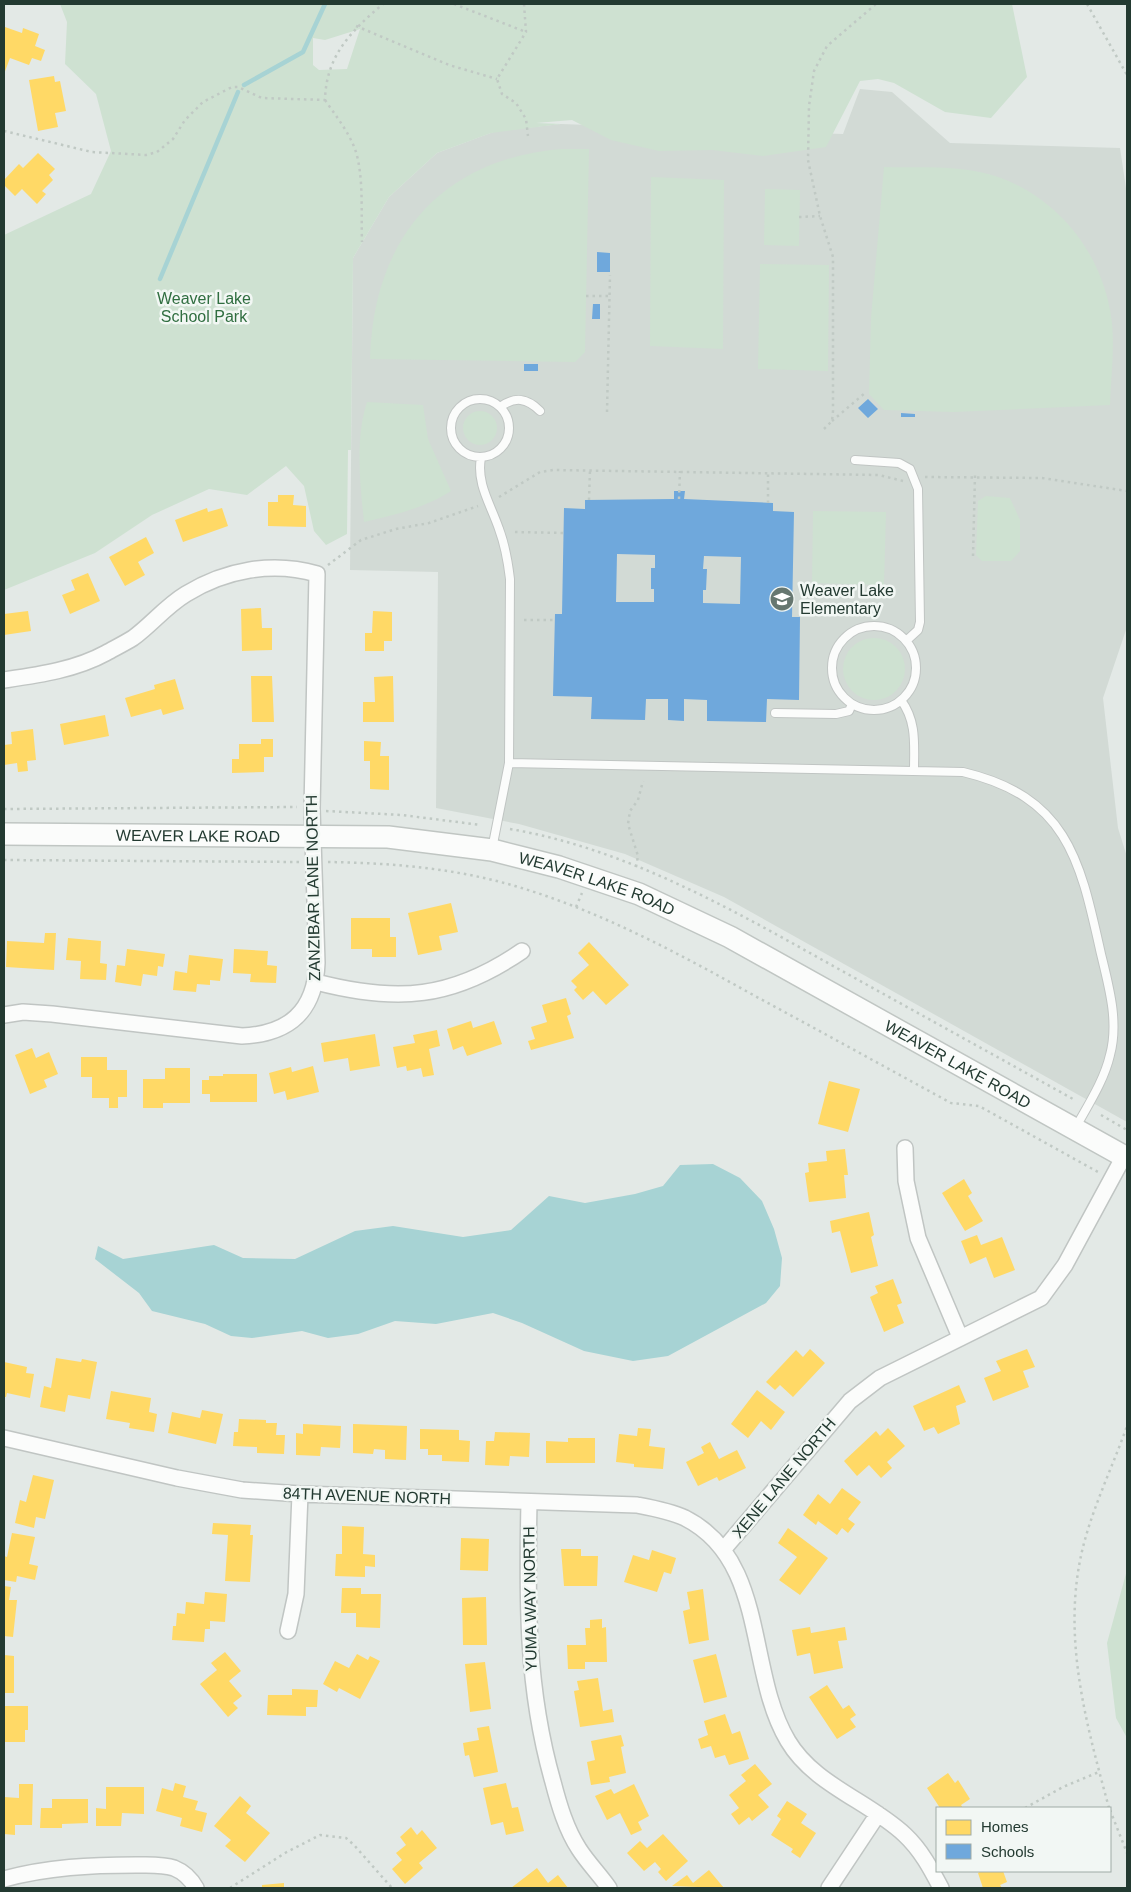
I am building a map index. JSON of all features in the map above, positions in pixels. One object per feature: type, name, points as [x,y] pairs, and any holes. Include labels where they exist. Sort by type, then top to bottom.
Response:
[{"type":"main road","name":"WEAVER LAKE ROAD","points":[[4,834],[313,834],[413,839],[492,850],[588,876],[678,911],[744,944],[1126,1157]]},
{"type":"street","points":[[4,680],[75,666],[104,654],[133,638],[184,595],[215,579],[249,569],[294,569],[317,574]]},
{"type":"street","name":"ZANZIBAR LANE NORTH","points":[[4,1015],[23,1012],[52,1014],[242,1036],[264,1035],[282,1028],[306,1005],[316,982],[315,862],[312,809],[317,574]]},
{"type":"street","points":[[316,982],[349,991],[386,995],[424,993],[461,985],[494,970],[522,951]]},
{"type":"street","points":[[904,1148],[906,1181],[918,1238],[960,1337]]},
{"type":"street","name":"XENE LANE NORTH","points":[[941,1888],[928,1863],[905,1836],[878,1814],[807,1765],[789,1742],[777,1720],[768,1694],[746,1596],[738,1573],[723,1550],[850,1402],[880,1378],[960,1337],[1023,1309],[1041,1298],[1065,1265],[1126,1157]]},
{"type":"street","name":"84TH AVENUE NORTH","points":[[4,1438],[206,1484],[300,1494],[637,1506],[660,1510],[684,1518],[705,1531],[723,1550]]},
{"type":"street","points":[[288,1631],[296,1594],[300,1494]]},
{"type":"street","name":"YUMA WAY NORTH","points":[[529,1502],[528,1640],[532,1687],[542,1738],[565,1822],[579,1849],[610,1888]]},
{"type":"street","points":[[829,1888],[878,1814]]},
{"type":"street","points":[[4,1879],[50,1869],[75,1866],[151,1865],[173,1867],[186,1874],[196,1888]]},
{"type":"lane","points":[[478,399],[488,400],[500,407],[508,422],[509,432],[506,442],[491,456],[471,457],[454,444],[450,425],[453,415],[459,407],[468,401],[478,399]]},
{"type":"lane","points":[[500,407],[507,402],[522,400],[532,404],[540,411]]},
{"type":"lane","points":[[481,458],[479,468],[481,479],[502,537],[510,579],[509,763],[492,850]]},
{"type":"lane","points":[[855,460],[899,463],[910,469],[918,489],[920,622],[918,630],[906,641]]},
{"type":"lane","points":[[875,626],[896,632],[906,641],[915,658],[916,669],[910,690],[901,700],[884,709],[873,710],[852,704],[837,689],[832,668],[836,652],[845,638],[864,627],[875,626]]},
{"type":"lane","points":[[901,700],[911,714],[914,724],[914,771]]},
{"type":"lane","points":[[775,713],[836,714],[849,712],[852,704]]},
{"type":"lane","points":[[509,763],[963,772],[989,778],[1016,791],[1052,820],[1075,856],[1083,878],[1108,986],[1114,1034],[1110,1056],[1102,1077],[1075,1129]]},
{"type":"path","points":[[362,242],[360,185],[356,150],[343,126],[325,100],[325,82],[339,49],[356,26],[383,4]]},
{"type":"path","points":[[454,4],[526,32]]},
{"type":"path","points":[[497,79],[526,32],[524,4]]},
{"type":"path","points":[[832,421],[833,257],[820,216],[808,160],[807,142],[814,72],[828,46],[876,4]]},
{"type":"path","points":[[1087,4],[1127,75]]},
{"type":"path","points":[[356,26],[449,64],[497,79]]},
{"type":"path","points":[[497,79],[502,94],[516,103],[526,119],[528,136]]},
{"type":"path","points":[[4,131],[92,152],[146,156],[156,152],[173,139],[185,120],[203,102],[232,87],[238,86],[262,98],[325,100]]},
{"type":"path","points":[[799,217],[820,216]]},
{"type":"path","points":[[607,412],[610,276]]},
{"type":"path","points":[[586,296],[610,296]]},
{"type":"path","points":[[824,429],[865,393]]},
{"type":"path","points":[[498,498],[540,472],[553,470],[879,475],[905,482]]},
{"type":"path","points":[[589,500],[590,470]]},
{"type":"path","points":[[679,499],[680,471]]},
{"type":"path","points":[[768,473],[768,503]]},
{"type":"path","points":[[973,556],[975,476]]},
{"type":"path","points":[[925,477],[1042,478],[1127,491]]},
{"type":"path","points":[[317,574],[343,551],[361,540],[396,529],[429,523],[478,506]]},
{"type":"path","points":[[515,532],[564,533]]},
{"type":"path","points":[[524,620],[555,620]]},
{"type":"path","points":[[636,867],[638,856],[628,824],[630,810],[638,800],[643,781]]},
{"type":"path","points":[[4,809],[298,807]]},
{"type":"path","points":[[325,810],[402,815],[482,825]]},
{"type":"path","points":[[510,829],[596,853],[636,867],[721,903],[1073,1099]]},
{"type":"path","points":[[594,858],[596,853]]},
{"type":"path","points":[[4,860],[371,863],[456,873],[513,886],[576,907],[680,955],[951,1103],[979,1106],[1101,1173]]},
{"type":"path","points":[[576,907],[583,892]]},
{"type":"path","points":[[1101,1115],[1127,1130]]},
{"type":"path","points":[[1109,1807],[1099,1772],[1077,1674],[1073,1622],[1085,1538],[1101,1487],[1127,1426]]},
{"type":"path","points":[[1027,1807],[1063,1787],[1099,1772]]},
{"type":"path","points":[[1111,1812],[1127,1853]]},
{"type":"path","points":[[230,1888],[293,1849],[320,1835],[346,1838],[392,1888]]},
{"type":"shaded area","name":"Weaver Lake Elementary","points":[[860,89],[892,92],[950,143],[1120,148],[1127,195],[1127,627],[1103,698],[1118,828],[1127,857],[1127,1122],[724,897],[625,854],[519,824],[436,808],[438,572],[350,570],[353,258],[389,197],[437,153],[496,131],[561,124],[843,134]]},
{"type":"green space","name":"Weaver Lake School Park","points":[[60,4],[1012,4],[1027,77],[991,118],[945,112],[894,83],[878,79],[860,81],[826,147],[763,156],[712,150],[659,151],[611,140],[572,120],[536,123],[561,124],[491,133],[437,153],[389,197],[353,258],[351,450],[348,450],[347,534],[326,545],[314,531],[304,486],[286,466],[247,495],[209,489],[152,515],[95,553],[4,590],[4,235],[91,194],[111,151],[96,94],[65,64],[67,22]],"holes":[[[360,29],[347,69],[319,70],[313,65],[313,38],[325,40]]]},
{"type":"green space","points":[[561,149],[589,149],[585,352],[575,362],[370,359],[374,316],[384,277],[400,242],[422,213],[449,188],[481,169],[518,156]]},
{"type":"green space","points":[[884,167],[958,169],[987,174],[1022,188],[1041,199],[1058,214],[1086,248],[1096,267],[1110,310],[1113,333],[1113,357],[1110,405],[954,412],[884,410],[869,394],[871,318]]},
{"type":"green space","points":[[651,177],[724,180],[723,349],[650,346]]},
{"type":"green space","points":[[765,189],[800,190],[799,246],[764,245]]},
{"type":"green space","points":[[760,264],[829,265],[828,371],[758,369]]},
{"type":"green space","points":[[367,402],[423,405],[428,439],[451,491],[431,502],[398,514],[364,522],[360,477],[360,446],[363,416]]},
{"type":"green space","points":[[480,411],[487,412],[492,416],[496,421],[496,435],[492,440],[487,444],[480,445],[473,444],[468,440],[464,435],[463,428],[464,421],[468,416],[473,412]]},
{"type":"green space","points":[[986,496],[1010,498],[1020,520],[1020,551],[1011,561],[982,561],[976,555],[978,501]]},
{"type":"green space","points":[[813,511],[886,512],[884,585],[812,583]]},
{"type":"green space","points":[[874,638],[886,640],[896,647],[903,657],[905,669],[903,681],[896,691],[886,698],[874,700],[862,698],[852,691],[845,681],[843,669],[845,657],[852,647],[862,640]]},
{"type":"green space","points":[[1127,1570],[1127,1738],[1116,1718],[1107,1643]]},
{"type":"water","points":[[713,1164],[740,1178],[762,1201],[774,1229],[782,1258],[780,1286],[766,1303],[668,1356],[633,1361],[584,1351],[522,1323],[493,1313],[436,1324],[395,1321],[358,1334],[328,1338],[302,1331],[252,1338],[231,1336],[205,1324],[152,1311],[139,1293],[95,1259],[98,1246],[123,1259],[214,1245],[243,1258],[295,1259],[355,1231],[393,1226],[463,1237],[511,1230],[549,1196],[585,1203],[635,1194],[663,1186],[680,1165]]},
{"type":"building: Homes","points":[[5,27],[22,33],[23,28],[39,34],[35,46],[45,50],[41,61],[32,58],[29,65],[10,58],[4,74]]},
{"type":"building: Homes","points":[[54,76],[55,82],[60,81],[66,111],[55,113],[58,127],[38,131],[29,80]]},
{"type":"building: Homes","points":[[38,153],[55,169],[49,175],[53,180],[42,191],[46,194],[37,204],[22,189],[15,196],[4,185],[4,180],[19,164],[23,168]]},
{"type":"building: Homes","points":[[278,495],[294,495],[293,505],[306,506],[306,527],[268,526],[268,502],[278,502]]},
{"type":"building: Homes","points":[[207,508],[208,512],[222,508],[228,526],[183,542],[175,520]]},
{"type":"building: Homes","points":[[146,537],[154,553],[138,562],[145,575],[125,586],[109,557]]},
{"type":"building: Homes","points":[[88,573],[100,601],[70,614],[62,595],[75,590],[71,580]]},
{"type":"building: Homes","points":[[261,608],[262,628],[272,628],[272,650],[242,651],[241,609]]},
{"type":"building: Homes","points":[[28,611],[31,631],[4,635],[4,614]]},
{"type":"building: Homes","points":[[373,611],[392,612],[392,641],[384,641],[384,651],[365,651],[365,633],[372,633]]},
{"type":"building: Homes","points":[[251,676],[272,676],[274,722],[252,722]]},
{"type":"building: Homes","points":[[393,676],[394,722],[363,722],[363,702],[375,702],[374,677]]},
{"type":"building: Homes","points":[[175,679],[184,709],[163,715],[161,709],[131,717],[125,698],[155,689],[154,685]]},
{"type":"building: Homes","points":[[105,715],[109,736],[64,745],[60,724]]},
{"type":"building: Homes","points":[[33,729],[36,760],[27,761],[28,771],[18,772],[17,763],[4,765],[4,745],[12,744],[11,732]]},
{"type":"building: Homes","points":[[261,739],[273,739],[273,757],[264,757],[264,772],[232,773],[232,759],[239,759],[239,744],[261,744]]},
{"type":"building: Homes","points":[[364,741],[381,742],[380,756],[389,756],[389,790],[370,789],[370,761],[364,761]]},
{"type":"building: Homes","points":[[451,903],[458,932],[439,936],[442,950],[418,955],[408,913]]},
{"type":"building: Homes","points":[[351,918],[390,918],[390,937],[396,937],[396,957],[372,957],[372,949],[351,949]]},
{"type":"building: Homes","points":[[45,933],[56,933],[54,970],[6,967],[7,941],[44,943]]},
{"type":"building: Homes","points":[[68,938],[101,941],[100,963],[107,964],[106,980],[80,979],[81,961],[66,960]]},
{"type":"building: Homes","points":[[589,942],[629,985],[606,1005],[593,991],[583,1000],[574,990],[577,987],[571,981],[589,965],[578,953]]},
{"type":"building: Homes","points":[[127,949],[165,954],[163,967],[158,966],[157,976],[143,974],[141,986],[115,982],[117,965],[125,966]]},
{"type":"building: Homes","points":[[234,949],[268,951],[267,965],[277,966],[276,983],[250,982],[251,974],[233,973]]},
{"type":"building: Homes","points":[[189,955],[223,959],[220,981],[210,980],[210,985],[197,984],[196,992],[173,990],[175,971],[187,973]]},
{"type":"building: Homes","points":[[566,998],[571,1014],[567,1016],[574,1038],[531,1050],[528,1041],[535,1039],[531,1027],[547,1022],[542,1005]]},
{"type":"building: Homes","points":[[471,1021],[473,1028],[494,1021],[502,1044],[467,1056],[463,1046],[453,1050],[447,1029]]},
{"type":"building: Homes","points":[[437,1030],[440,1046],[429,1049],[434,1075],[423,1077],[421,1068],[407,1071],[406,1066],[397,1068],[393,1047],[415,1043],[413,1035]]},
{"type":"building: Homes","points":[[375,1034],[380,1066],[350,1071],[348,1058],[324,1062],[321,1043]]},
{"type":"building: Homes","points":[[32,1048],[36,1058],[49,1052],[58,1074],[44,1080],[47,1087],[30,1094],[15,1055]]},
{"type":"building: Homes","points":[[81,1057],[107,1057],[107,1070],[127,1070],[127,1097],[118,1097],[118,1108],[109,1108],[109,1098],[92,1098],[92,1077],[81,1077]]},
{"type":"building: Homes","points":[[313,1066],[319,1092],[287,1100],[285,1091],[274,1094],[269,1073],[291,1067],[292,1072]]},
{"type":"building: Homes","points":[[165,1068],[190,1068],[190,1103],[163,1103],[163,1108],[143,1108],[143,1079],[165,1079]]},
{"type":"building: Homes","points":[[223,1074],[257,1074],[257,1102],[210,1102],[210,1094],[202,1094],[202,1080],[209,1080],[209,1076],[223,1076]]},
{"type":"building: Homes","points":[[829,1081],[860,1089],[848,1132],[818,1124]]},
{"type":"building: Homes","points":[[845,1149],[848,1175],[844,1175],[846,1198],[809,1202],[805,1173],[809,1172],[808,1163],[827,1161],[826,1151]]},
{"type":"building: Homes","points":[[964,1179],[972,1193],[968,1196],[983,1221],[965,1231],[942,1193]]},
{"type":"building: Homes","points":[[869,1212],[874,1235],[871,1237],[878,1266],[851,1273],[840,1231],[832,1233],[830,1221]]},
{"type":"building: Homes","points":[[977,1235],[981,1245],[1002,1237],[1015,1270],[994,1278],[986,1257],[970,1264],[961,1241]]},
{"type":"building: Homes","points":[[893,1279],[902,1303],[897,1305],[904,1323],[884,1332],[870,1297],[878,1293],[875,1286]]},
{"type":"building: Homes","points":[[810,1349],[825,1363],[793,1397],[780,1385],[775,1390],[766,1382],[796,1350],[803,1357]]},
{"type":"building: Homes","points":[[1027,1349],[1035,1367],[1023,1371],[1029,1387],[993,1401],[984,1378],[1001,1371],[996,1361]]},
{"type":"building: Homes","points":[[56,1358],[81,1362],[82,1359],[97,1362],[90,1399],[68,1395],[65,1412],[40,1407],[44,1386],[51,1388]]},
{"type":"building: Homes","points":[[4,1362],[27,1367],[26,1373],[34,1374],[30,1398],[7,1393],[6,1397],[4,1397]]},
{"type":"building: Homes","points":[[959,1385],[966,1402],[956,1406],[960,1424],[938,1434],[934,1427],[924,1431],[913,1406]]},
{"type":"building: Homes","points":[[757,1390],[785,1412],[771,1430],[761,1421],[748,1438],[731,1424]]},
{"type":"building: Homes","points":[[111,1391],[151,1398],[149,1412],[157,1414],[154,1432],[129,1428],[130,1423],[106,1419]]},
{"type":"building: Homes","points":[[202,1410],[223,1414],[216,1444],[168,1433],[172,1412],[200,1418]]},
{"type":"building: Homes","points":[[239,1419],[266,1420],[266,1423],[277,1423],[276,1435],[285,1435],[284,1454],[257,1453],[257,1447],[233,1446],[234,1432],[238,1432]]},
{"type":"building: Homes","points":[[303,1424],[341,1426],[340,1448],[321,1447],[320,1456],[296,1455],[296,1433],[303,1434]]},
{"type":"building: Homes","points":[[353,1424],[407,1426],[406,1460],[385,1459],[385,1450],[374,1449],[373,1454],[353,1453]]},
{"type":"building: Homes","points":[[638,1428],[651,1429],[649,1446],[665,1448],[663,1469],[634,1467],[634,1464],[616,1462],[619,1434],[637,1436]]},
{"type":"building: Homes","points":[[888,1428],[905,1446],[887,1462],[892,1468],[881,1478],[869,1465],[857,1476],[844,1461],[876,1431],[880,1436]]},
{"type":"building: Homes","points":[[420,1429],[459,1430],[459,1440],[470,1441],[469,1462],[442,1461],[442,1455],[428,1455],[428,1449],[420,1449]]},
{"type":"building: Homes","points":[[495,1432],[530,1433],[529,1457],[510,1456],[509,1466],[485,1465],[486,1441],[494,1441]]},
{"type":"building: Homes","points":[[568,1438],[595,1438],[595,1463],[546,1463],[546,1441],[568,1442]]},
{"type":"building: Homes","points":[[710,1442],[719,1459],[737,1450],[746,1468],[719,1481],[717,1477],[698,1486],[686,1462],[704,1453],[701,1447]]},
{"type":"building: Homes","points":[[33,1475],[54,1480],[45,1519],[36,1517],[34,1528],[15,1523],[20,1500],[26,1502]]},
{"type":"building: Homes","points":[[842,1488],[861,1502],[848,1519],[855,1524],[848,1533],[842,1528],[837,1535],[818,1521],[816,1525],[803,1515],[818,1494],[830,1504]]},
{"type":"building: Homes","points":[[213,1523],[251,1525],[250,1535],[253,1535],[250,1582],[225,1581],[228,1535],[212,1534]]},
{"type":"building: Homes","points":[[342,1526],[364,1527],[363,1554],[375,1555],[375,1567],[365,1566],[365,1577],[335,1576],[336,1554],[342,1554]]},
{"type":"building: Homes","points":[[788,1528],[828,1558],[800,1595],[779,1580],[797,1557],[778,1543]]},
{"type":"building: Homes","points":[[12,1533],[35,1537],[29,1564],[38,1566],[35,1580],[17,1576],[16,1582],[4,1580],[4,1556],[7,1557]]},
{"type":"building: Homes","points":[[461,1538],[489,1539],[488,1571],[460,1570]]},
{"type":"building: Homes","points":[[561,1549],[581,1549],[581,1556],[598,1556],[597,1586],[564,1586]]},
{"type":"building: Homes","points":[[652,1550],[676,1558],[671,1574],[664,1572],[657,1592],[624,1582],[633,1555],[649,1560]]},
{"type":"building: Homes","points":[[4,1586],[11,1587],[9,1600],[17,1600],[13,1637],[4,1636]]},
{"type":"building: Homes","points":[[342,1588],[361,1588],[361,1594],[381,1594],[380,1628],[356,1627],[356,1613],[341,1613]]},
{"type":"building: Homes","points":[[703,1589],[709,1640],[689,1644],[683,1611],[690,1609],[687,1592]]},
{"type":"building: Homes","points":[[205,1592],[227,1594],[225,1622],[210,1621],[210,1629],[205,1629],[204,1642],[172,1640],[173,1626],[176,1626],[177,1613],[185,1614],[186,1602],[204,1604]]},
{"type":"building: Homes","points":[[486,1597],[487,1645],[463,1645],[462,1598]]},
{"type":"building: Homes","points":[[602,1619],[602,1628],[606,1627],[607,1662],[585,1662],[585,1669],[568,1669],[567,1645],[586,1645],[585,1628],[590,1628],[590,1620]]},
{"type":"building: Homes","points":[[810,1627],[811,1633],[845,1627],[847,1640],[838,1641],[843,1668],[814,1674],[810,1653],[797,1656],[792,1630]]},
{"type":"building: Homes","points":[[225,1652],[241,1671],[229,1681],[242,1696],[233,1703],[238,1708],[228,1717],[200,1684],[217,1670],[211,1663]]},
{"type":"building: Homes","points":[[357,1654],[368,1660],[370,1656],[380,1661],[360,1699],[339,1688],[337,1692],[323,1684],[335,1661],[349,1668]]},
{"type":"building: Homes","points":[[716,1654],[727,1697],[704,1703],[693,1660]]},
{"type":"building: Homes","points":[[4,1655],[14,1656],[14,1693],[4,1693]]},
{"type":"building: Homes","points":[[485,1662],[491,1709],[470,1712],[465,1664]]},
{"type":"building: Homes","points":[[598,1678],[603,1711],[612,1709],[614,1722],[580,1727],[574,1691],[579,1690],[577,1681]]},
{"type":"building: Homes","points":[[827,1685],[843,1709],[849,1705],[856,1715],[850,1719],[856,1727],[837,1739],[809,1697]]},
{"type":"building: Homes","points":[[292,1689],[318,1690],[317,1707],[306,1707],[306,1716],[267,1715],[268,1695],[292,1695]]},
{"type":"building: Homes","points":[[4,1706],[28,1706],[28,1730],[25,1730],[25,1742],[4,1742]]},
{"type":"building: Homes","points":[[725,1714],[732,1734],[740,1731],[749,1759],[729,1765],[725,1755],[715,1758],[711,1746],[701,1749],[698,1739],[708,1735],[704,1721]]},
{"type":"building: Homes","points":[[489,1726],[498,1772],[474,1777],[469,1755],[465,1756],[463,1743],[479,1740],[477,1728]]},
{"type":"building: Homes","points":[[621,1735],[624,1746],[621,1747],[626,1773],[609,1777],[610,1782],[591,1785],[587,1762],[595,1760],[591,1741]]},
{"type":"building: Homes","points":[[755,1764],[772,1784],[758,1795],[769,1807],[752,1821],[749,1817],[739,1825],[731,1814],[739,1808],[729,1795],[746,1781],[741,1775]]},
{"type":"building: Homes","points":[[948,1773],[955,1783],[958,1780],[970,1799],[961,1805],[962,1807],[939,1807],[927,1788]]},
{"type":"building: Homes","points":[[175,1783],[186,1786],[183,1797],[198,1801],[195,1810],[207,1813],[202,1832],[180,1826],[182,1818],[156,1811],[162,1788],[173,1791]]},
{"type":"building: Homes","points":[[506,1783],[512,1808],[518,1807],[524,1831],[506,1835],[503,1822],[491,1825],[483,1788]]},
{"type":"building: Homes","points":[[19,1784],[33,1784],[32,1825],[15,1825],[15,1835],[4,1834],[4,1797],[19,1798]]},
{"type":"building: Homes","points":[[634,1784],[649,1816],[638,1822],[642,1830],[631,1835],[620,1813],[607,1820],[595,1796],[611,1789],[614,1794]]},
{"type":"building: Homes","points":[[106,1787],[144,1787],[144,1814],[122,1813],[121,1826],[96,1826],[96,1808],[106,1809]]},
{"type":"building: Homes","points":[[240,1796],[251,1806],[246,1813],[270,1833],[245,1862],[225,1846],[231,1840],[214,1826]]},
{"type":"building: Homes","points":[[52,1799],[88,1799],[88,1823],[62,1824],[62,1828],[40,1828],[41,1808],[52,1808]]},
{"type":"building: Homes","points":[[787,1801],[807,1814],[801,1823],[816,1833],[800,1858],[791,1852],[793,1849],[771,1835],[781,1819],[777,1816]]},
{"type":"building: Homes","points":[[411,1827],[417,1835],[422,1830],[437,1848],[419,1863],[423,1868],[405,1884],[392,1869],[402,1860],[396,1853],[406,1845],[400,1837]]},
{"type":"building: Homes","points":[[663,1834],[688,1861],[666,1881],[658,1872],[661,1869],[655,1862],[644,1871],[627,1853],[640,1841],[647,1848]]},
{"type":"building: Homes","points":[[537,1868],[548,1883],[558,1875],[568,1888],[511,1888]]},
{"type":"building: Homes","points":[[709,1870],[724,1888],[672,1886],[687,1875],[693,1883]]},
{"type":"building: Homes","points":[[1003,1872],[1007,1882],[1000,1885],[1002,1888],[983,1888],[978,1873]]},
{"type":"building: Homes","points":[[284,1883],[284,1888],[262,1888],[262,1885]]},
{"type":"building: Schools","points":[[597,252],[610,253],[610,272],[597,272]]},
{"type":"building: Schools","points":[[593,304],[600,304],[600,319],[592,319]]},
{"type":"building: Schools","points":[[524,364],[538,364],[538,371],[524,371]]},
{"type":"building: Schools","points":[[868,399],[878,409],[868,418],[858,408]]},
{"type":"building: Schools","points":[[901,413],[915,414],[915,417],[901,417]]},
{"type":"building: Schools","points":[[674,491],[685,491],[684,499],[773,503],[773,511],[794,512],[792,617],[800,617],[799,700],[767,699],[766,722],[707,721],[707,700],[684,699],[684,721],[668,720],[668,699],[646,699],[645,720],[591,719],[592,697],[553,696],[555,614],[562,614],[564,508],[585,509],[585,500],[674,499]],"holes":[[[617,554],[655,555],[655,568],[651,568],[651,589],[654,589],[654,602],[616,602]],[[704,556],[741,557],[740,604],[703,603],[703,590],[706,590],[707,569],[703,569]]]},
{"type":"waterway","points":[[244,85],[303,52],[325,4]]},
{"type":"waterway","points":[[160,279],[238,92]]},
{"type":"place","name":"Weaver Lake Elementary","points":[[782,599]]}]
